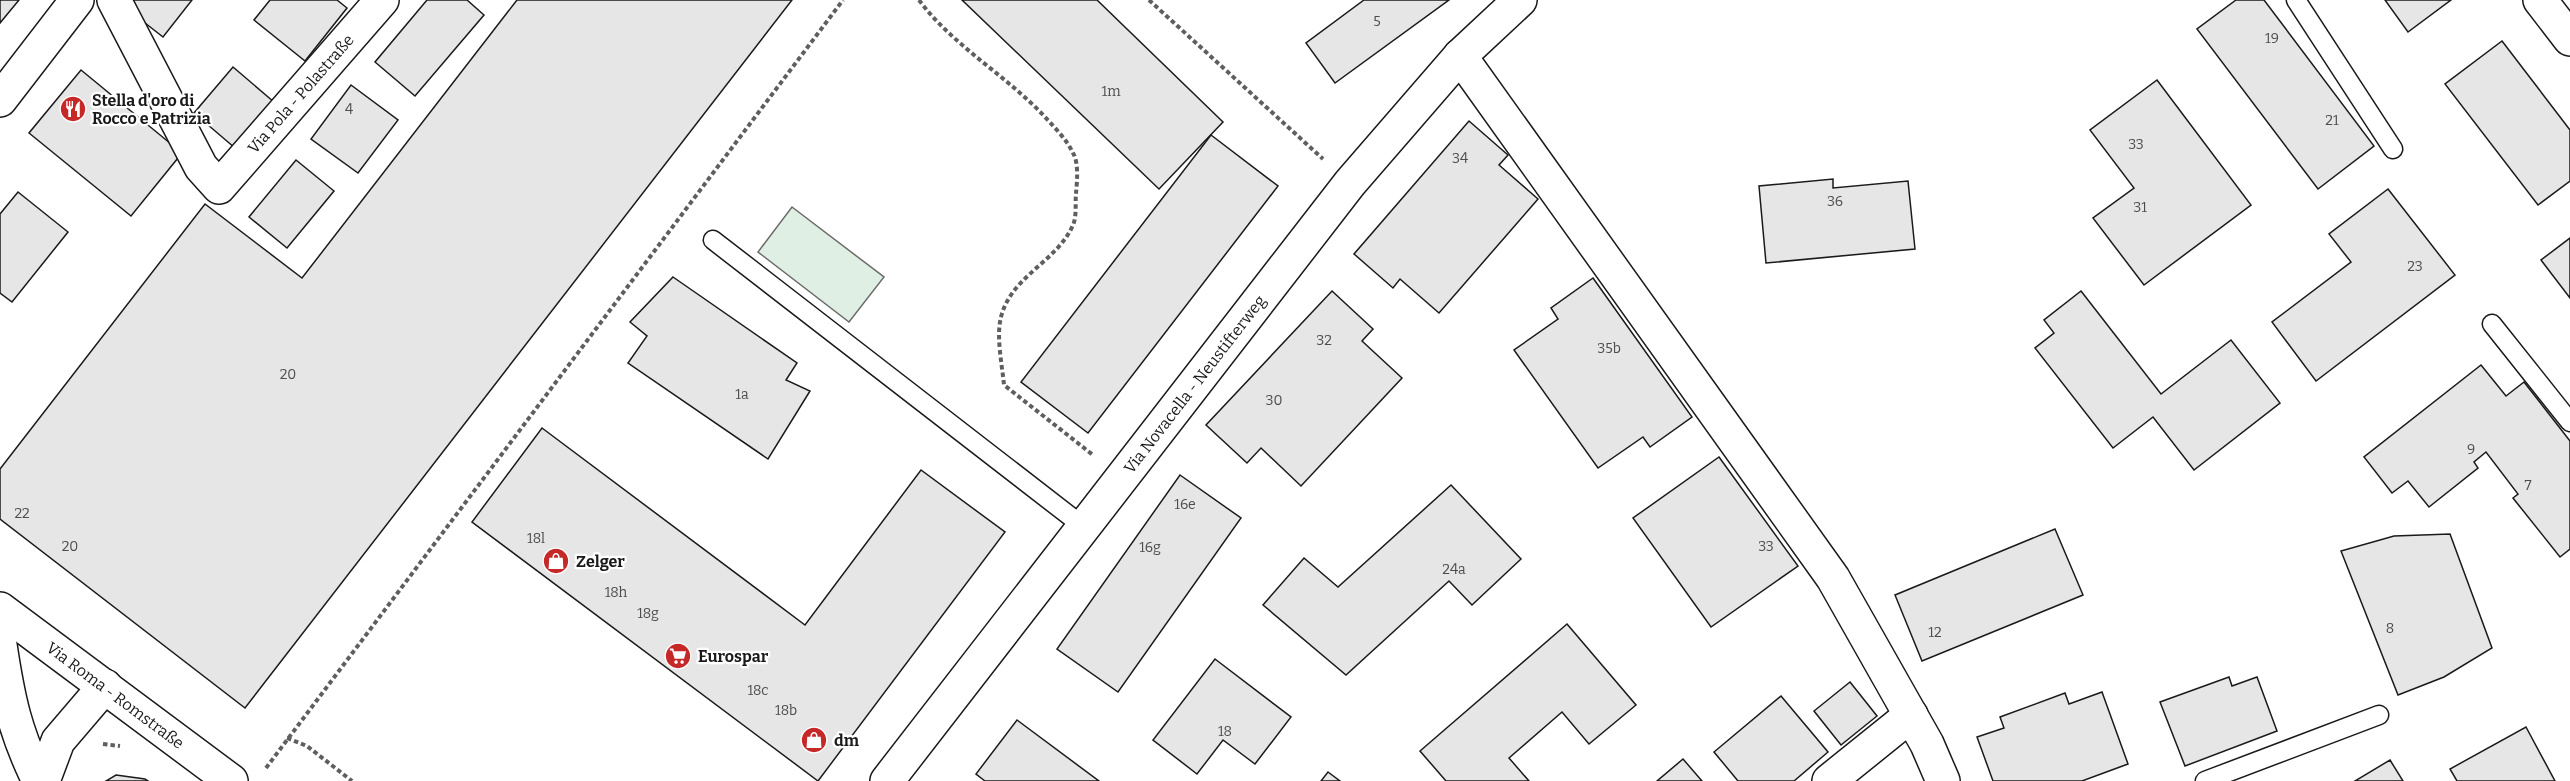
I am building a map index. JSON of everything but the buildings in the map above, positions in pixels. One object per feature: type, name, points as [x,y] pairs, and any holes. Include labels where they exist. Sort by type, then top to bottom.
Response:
[{"type":"street","points":[[0,100],[77,0]]},
{"type":"street","name":"Via Pola - Polastraße","points":[[114,0],[201,167],[219,187],[382,0]]},
{"type":"street","name":"Via Novacella - Neustifterweg","points":[[887,781],[1350,183],[1460,56],[1520,0]]},
{"type":"street","points":[[2540,0],[2570,39]]},
{"type":"street","points":[[1460,56],[1833,578],[1927,744],[1942,781]]},
{"type":"street","name":"Via Roma - Romstraße","points":[[0,609],[231,781]]},
{"type":"street","points":[[0,645],[10,707],[21,746],[41,781]]},
{"type":"street","points":[[41,781],[58,741],[105,686]]},
{"type":"street","points":[[1829,781],[1911,716]]},
{"type":"lane","points":[[2296,0],[2393,149]]},
{"type":"lane","points":[[713,240],[1084,527]]},
{"type":"lane","points":[[2492,324],[2570,422]]},
{"type":"lane","points":[[2205,781],[2379,715]]},
{"type":"path","points":[[263,772],[843,0]]},
{"type":"path","points":[[919,0],[934,21],[1033,105],[1057,130],[1074,154],[1077,181],[1074,222],[1062,244],[1026,275],[1011,296],[1001,317],[1004,385],[1121,478]]},
{"type":"path","points":[[1149,0],[1350,183]]},
{"type":"path","points":[[287,738],[307,746],[352,781]]},
{"type":"green space","points":[[792,207],[884,277],[849,322],[758,252]]},
{"type":"place","name":"Stella d'oro di Rocco e Patrizia","points":[[73,109]]},
{"type":"place","name":"Zelger","points":[[556,561]]},
{"type":"place","name":"Eurospar","points":[[678,656]]},
{"type":"place","name":"dm","points":[[814,740]]}]
